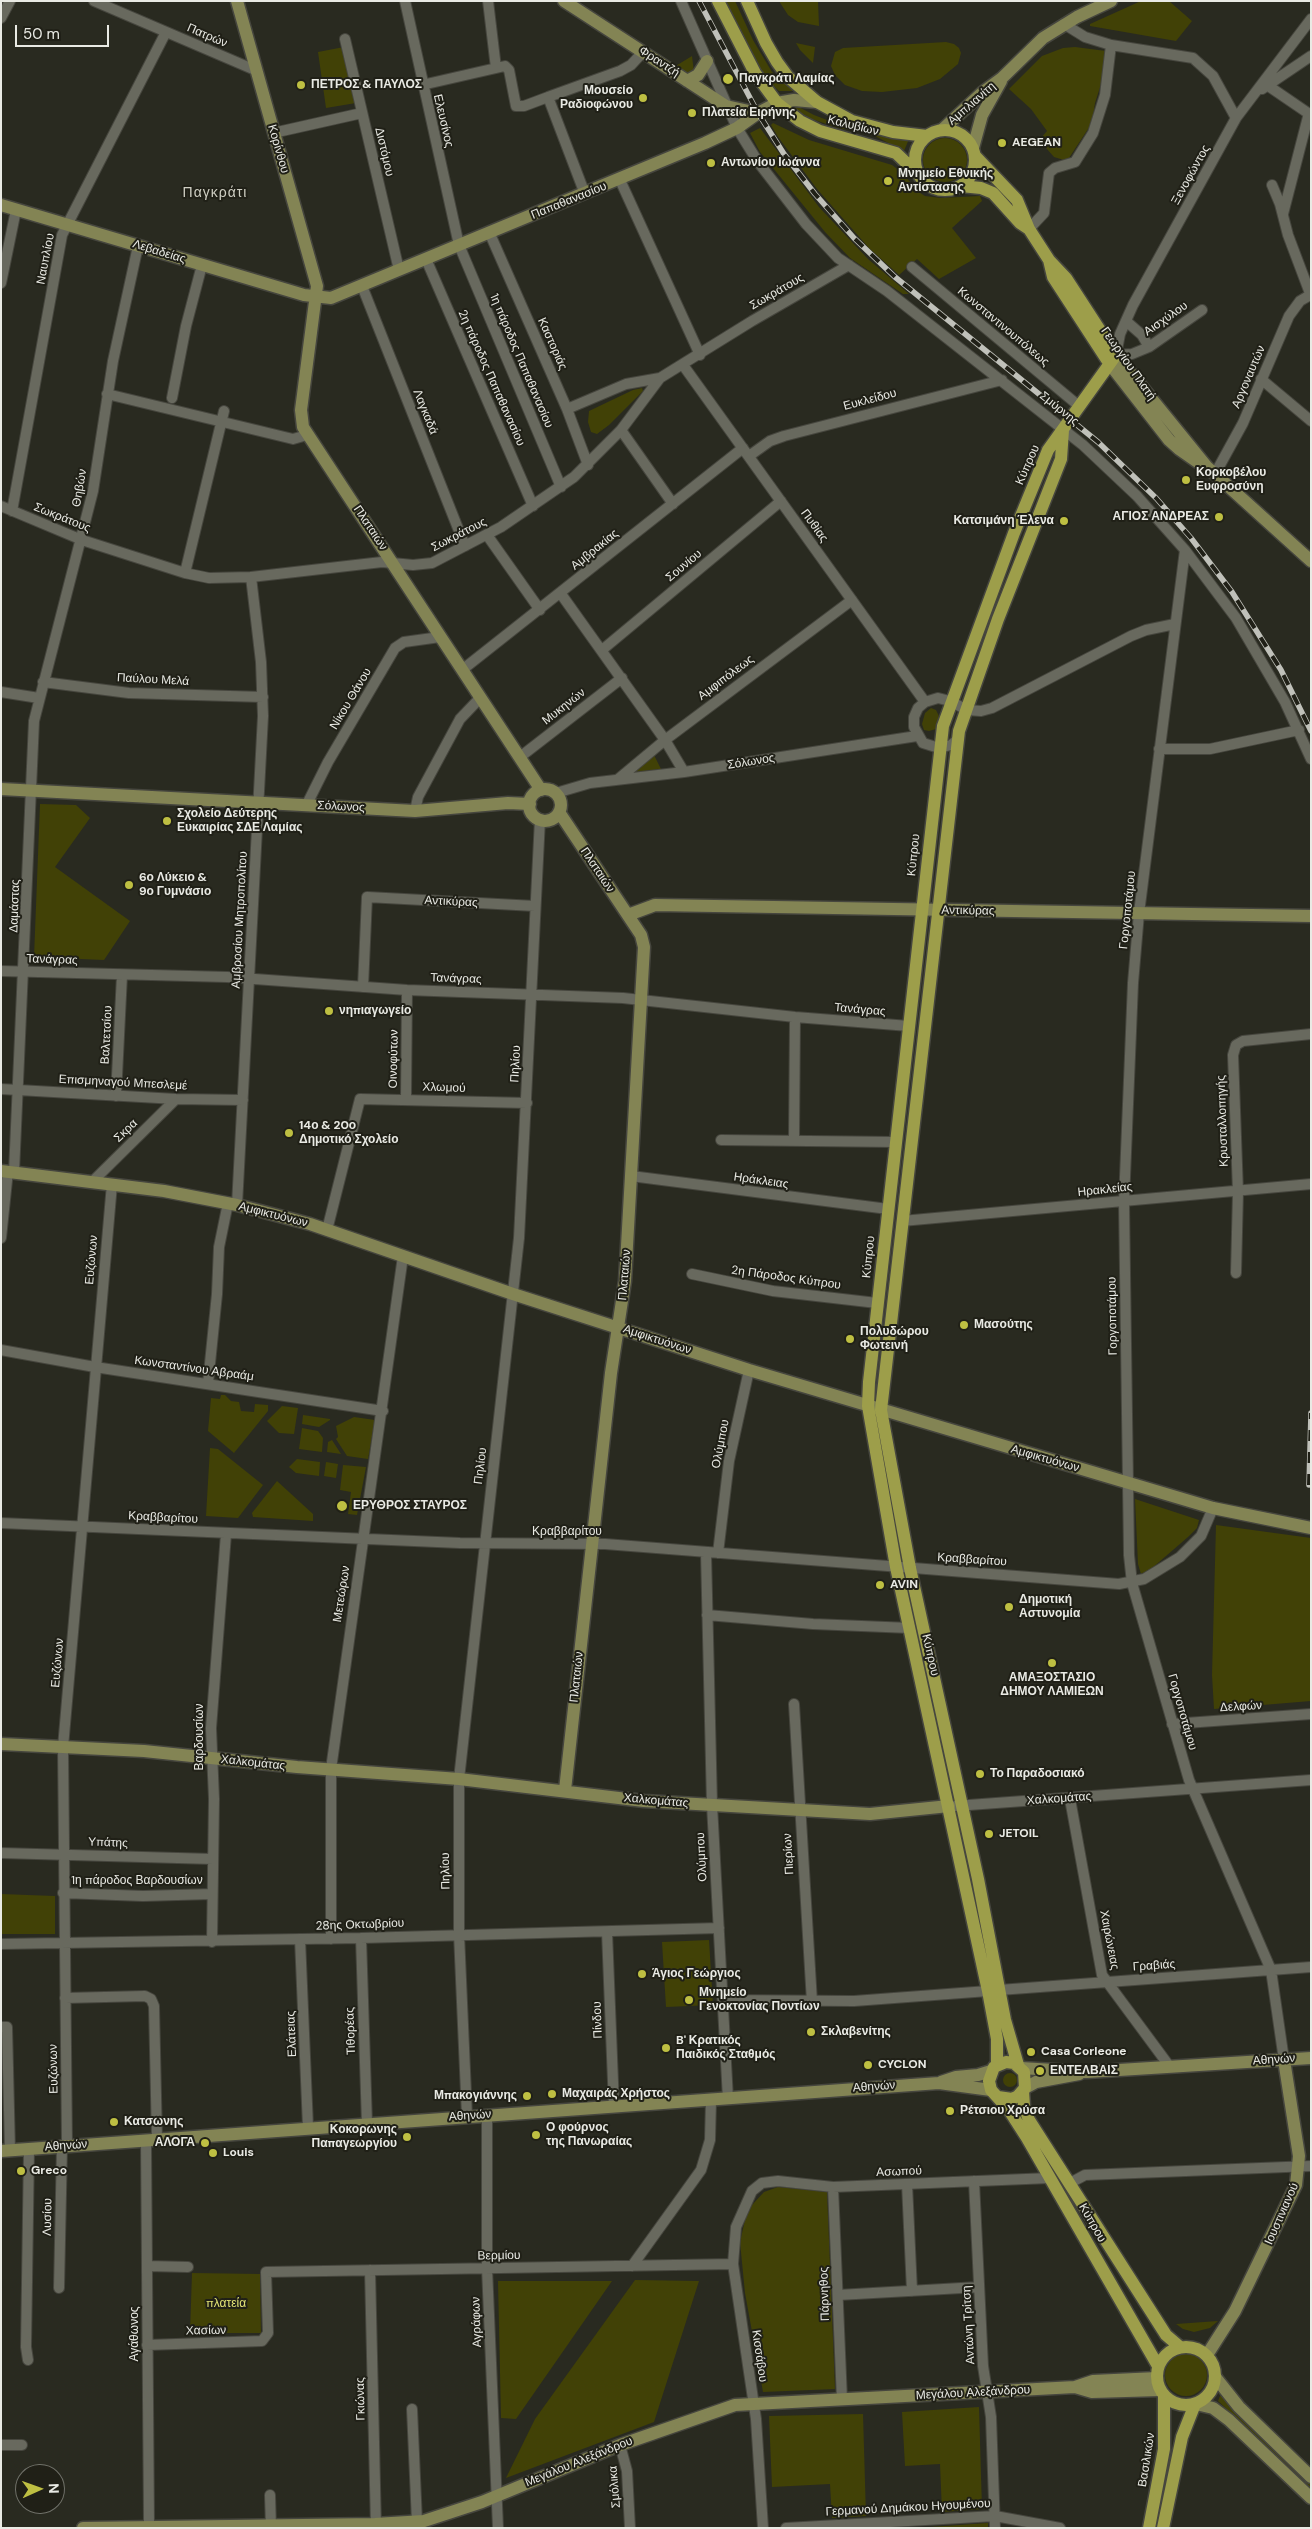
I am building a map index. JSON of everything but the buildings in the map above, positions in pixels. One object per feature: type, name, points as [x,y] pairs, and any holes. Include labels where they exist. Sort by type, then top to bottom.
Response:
[{"type":"main road","name":"Καλυβίων","points":[[718,1],[755,73],[777,103],[800,121],[820,131],[896,153],[919,176]]},
{"type":"main road","name":"Καλυβίων","points":[[746,1],[766,43],[780,66],[795,84],[817,102],[857,122],[893,132],[927,136]]},
{"type":"main road","points":[[942,130],[958,132],[967,139],[974,153],[972,174],[961,186],[952,190],[938,190],[925,183],[919,176],[915,165],[915,154],[919,144],[927,136],[942,130]]},
{"type":"main road","name":"Γεωργίου Πλατή","points":[[974,153],[1017,200],[1029,228],[1049,260],[1053,277],[1112,359]]},
{"type":"main road","name":"Γεωργίου Πλατή","points":[[961,186],[981,188],[993,193],[1020,223],[1029,228]]},
{"type":"main road","points":[[1063,430],[1112,359]]},
{"type":"main road","name":"Κύπρου","points":[[1063,430],[1048,450],[1044,459],[950,701],[938,748],[922,910],[877,1303],[868,1406],[896,1567],[949,1806],[994,1991],[1020,2067],[1026,2078],[1024,2106],[1029,2120],[1166,2335],[1180,2347]]},
{"type":"main road","name":"Κύπρου","points":[[1063,430],[1061,459],[998,619],[957,740],[881,1410],[910,1568],[963,1805],[994,1991],[997,2039],[994,2068],[989,2081],[995,2094],[1009,2110],[1050,2178],[1160,2382]]},
{"type":"main road","points":[[994,2068],[1010,2062],[1020,2067]]},
{"type":"main road","points":[[995,2094],[1012,2099],[1024,2089]]},
{"type":"main road","points":[[1180,2347],[1196,2348],[1207,2355],[1214,2366],[1216,2378],[1210,2394],[1195,2404],[1180,2405],[1160,2382],[1165,2355],[1180,2347]]},
{"type":"main road","name":"Βασιλικών","points":[[1149,2528],[1164,2449],[1160,2382]]},
{"type":"main road","points":[[1163,2528],[1182,2437],[1195,2404]]},
{"type":"street","points":[[1,18],[10,1]]},
{"type":"street","name":"Πατρών","points":[[94,1],[255,70]]},
{"type":"street","name":"Κορίνθου","points":[[237,1],[316,280],[317,298]]},
{"type":"street","name":"Ελευσίνος","points":[[405,1],[422,85],[459,245]]},
{"type":"street","points":[[488,1],[496,68]]},
{"type":"street","name":"Φραντζή","points":[[564,1],[726,106],[758,113]]},
{"type":"street","name":"Σμύρνης","points":[[681,1],[737,128],[758,162],[806,224],[829,250],[888,291],[1002,380],[1093,453],[1122,480],[1185,550],[1241,625],[1271,676],[1311,758]]},
{"type":"street","name":"Αμπλιανίτη","points":[[942,130],[983,92],[1002,78],[1036,43],[1064,24],[1111,1]]},
{"type":"street","name":"Ξενοφώντος","points":[[1112,359],[1126,321],[1236,118],[1311,19]]},
{"type":"street","points":[[1064,24],[1085,37],[1111,45],[1193,58],[1213,76],[1236,118]]},
{"type":"street","name":"Ναυπλίου","points":[[12,511],[61,242],[67,225],[166,32]]},
{"type":"street","name":"Διστόμου","points":[[346,39],[399,270]]},
{"type":"street","points":[[1029,228],[1044,213],[1049,173],[1055,168],[1075,162],[1093,133],[1104,95],[1111,45]]},
{"type":"street","points":[[422,85],[496,68],[509,68],[516,106],[524,106],[620,71],[631,65],[643,52]]},
{"type":"street","points":[[1252,96],[1311,56]]},
{"type":"street","points":[[687,81],[698,75],[707,61]]},
{"type":"street","name":"Αμπλιανίτη","points":[[974,153],[982,115],[1002,78]]},
{"type":"street","points":[[1267,85],[1310,114],[1282,216]]},
{"type":"street","points":[[548,97],[584,194]]},
{"type":"street","name":"Παπαθανασίου","points":[[317,298],[333,298],[620,180],[737,128],[758,113],[777,103],[794,100],[817,102]]},
{"type":"street","points":[[273,133],[362,113]]},
{"type":"street","points":[[620,180],[700,355]]},
{"type":"street","points":[[1272,185],[1311,296]]},
{"type":"street","name":"Λεβαδείας","points":[[1,205],[317,298]]},
{"type":"street","points":[[1,284],[16,210]]},
{"type":"street","name":"Καστοριάς","points":[[490,234],[567,409],[588,465]]},
{"type":"street","name":"1η πάροδος Παπαθανασίου","points":[[459,245],[561,487]]},
{"type":"street","name":"Θηβών","points":[[32,792],[34,721],[38,698],[82,540],[93,491],[107,394],[138,246]]},
{"type":"street","name":"2η πάροδος Παπαθανασίου","points":[[426,259],[534,506]]},
{"type":"street","points":[[172,398],[186,326],[202,265]]},
{"type":"street","name":"Σωκράτους","points":[[1,506],[82,540],[185,573],[209,578],[251,577],[392,562],[426,564],[487,535],[561,487],[588,465],[621,430],[660,378],[700,355],[752,321],[849,265]]},
{"type":"street","name":"Κωνσταντινουπόλεως","points":[[912,267],[1079,406]]},
{"type":"street","name":"Λαγκαδά","points":[[362,286],[465,546]]},
{"type":"street","name":"Αργοναυτών","points":[[1211,470],[1232,445],[1289,316],[1300,301],[1311,296]]},
{"type":"street","name":"Πλαταιών","points":[[317,298],[301,410],[302,423],[307,434],[541,790]]},
{"type":"street","name":"Αισχύλου","points":[[1112,359],[1149,347],[1202,310]]},
{"type":"street","points":[[1126,321],[1142,335],[1149,347]]},
{"type":"street","name":"Γεωργίου Πλατή","points":[[1112,359],[1169,440],[1193,460],[1211,470],[1311,560]]},
{"type":"street","name":"Πυθίας","points":[[683,365],[926,702]]},
{"type":"street","points":[[567,409],[626,384],[660,378]]},
{"type":"street","points":[[1261,379],[1311,422]]},
{"type":"street","name":"Ευκλείδου","points":[[746,452],[784,436],[1002,380]]},
{"type":"street","points":[[107,394],[293,439],[307,434]]},
{"type":"street","points":[[185,573],[224,411]]},
{"type":"street","points":[[621,430],[673,504]]},
{"type":"street","name":"Αμβρακίας","points":[[462,670],[673,504],[746,452]]},
{"type":"street","name":"Σουνίου","points":[[602,650],[781,501]]},
{"type":"street","points":[[487,535],[540,610]]},
{"type":"street","name":"Γοργοποτάμου","points":[[1185,550],[1174,624],[1139,913],[1133,983],[1124,1201],[1128,1536],[1132,1583],[1192,1790],[1271,1970],[1284,2060]]},
{"type":"street","name":"Αμβροσίου Μητροπολίτου","points":[[208,1383],[217,1294],[219,1247],[233,1204],[243,1100],[263,697],[251,577]]},
{"type":"street","points":[[561,594],[665,740],[684,772]]},
{"type":"street","name":"Αμφιπόλεως","points":[[617,780],[665,740],[852,600]]},
{"type":"street","points":[[957,740],[951,745],[938,748],[928,746],[917,736],[914,727],[914,717],[918,708],[926,702],[938,698],[950,701],[966,710],[983,711],[1000,705],[1131,636],[1146,630],[1174,624]]},
{"type":"street","name":"Νίκου Θάνου","points":[[306,806],[328,762],[395,648],[404,642],[440,637]]},
{"type":"street","name":"Μυκηνών","points":[[520,757],[622,678]]},
{"type":"street","name":"Παύλου Μελά","points":[[43,682],[129,692],[263,697]]},
{"type":"street","points":[[1,692],[38,698]]},
{"type":"street","points":[[416,811],[418,797],[460,719],[480,698]]},
{"type":"street","points":[[1159,749],[1210,749],[1299,730]]},
{"type":"street","name":"Σόλωνος","points":[[556,794],[590,783],[684,772],[917,736]]},
{"type":"street","name":"Σόλωνος","points":[[1,788],[32,792],[416,811],[508,803],[530,804]]},
{"type":"street","points":[[541,790],[549,790],[556,794],[561,802],[559,812],[552,819],[540,819],[531,812],[530,804],[535,793],[541,790]]},
{"type":"street","name":"Δαμάστας","points":[[1,1238],[19,1090],[32,792]]},
{"type":"street","name":"Πλαταιών","points":[[559,812],[643,938],[625,1281],[619,1328],[610,1373],[565,1790]]},
{"type":"street","name":"Πηλίου","points":[[467,2116],[459,1934],[459,1779],[513,1294],[527,1103],[540,819]]},
{"type":"street","name":"Αντικύρας","points":[[362,987],[367,897],[535,906]]},
{"type":"street","name":"Αντικύρας","points":[[628,915],[655,905],[1311,916]]},
{"type":"street","name":"Τανάγρας","points":[[1,971],[249,978],[407,990],[641,1000],[795,1018],[909,1026]]},
{"type":"street","name":"Βαλτετσίου","points":[[116,1096],[122,974]]},
{"type":"street","name":"Οινοφύτων","points":[[406,1100],[407,990]]},
{"type":"street","points":[[794,1141],[795,1018]]},
{"type":"street","name":"Κρυσταλλοπηγής","points":[[1236,1273],[1238,1192],[1233,1055],[1236,1045],[1243,1041],[1311,1034]]},
{"type":"street","name":"Επισμηναγού Μπεσλεμέ","points":[[1,1089],[176,1099],[243,1100]]},
{"type":"street","name":"Σκρα","points":[[93,1181],[176,1099]]},
{"type":"street","name":"Χλωμού","points":[[327,1230],[360,1099],[527,1103]]},
{"type":"street","points":[[721,1140],[896,1142]]},
{"type":"street","name":"Αμφικτυόνων","points":[[8,1171],[93,1181],[233,1204],[327,1230],[513,1294],[749,1370],[881,1410],[1213,1508],[1311,1528]]},
{"type":"street","name":"Ηράκλειας","points":[[631,1176],[888,1210]]},
{"type":"street","name":"Ευζώνων","points":[[64,2146],[63,1747],[80,1526],[112,1184]]},
{"type":"street","name":"Ηρακλείας","points":[[902,1221],[1311,1184]]},
{"type":"street","name":"Μετεώρων","points":[[331,1939],[331,1769],[383,1410],[403,1256]]},
{"type":"street","name":"2η Πάροδος Κύπρου","points":[[692,1274],[773,1290],[877,1303]]},
{"type":"street","name":"Κωνσταντίνου Αβραάμ","points":[[1,1350],[94,1367],[383,1410]]},
{"type":"street","name":"Ολύμπου","points":[[718,1554],[729,1461],[749,1370]]},
{"type":"street","points":[[1132,1583],[1155,1574],[1188,1549],[1201,1536],[1213,1508]]},
{"type":"street","name":"Κραββαρίτου","points":[[1,1523],[484,1544],[592,1544],[1132,1583]]},
{"type":"street","name":"Βαρδουσίων","points":[[212,1942],[211,1728],[226,1534]]},
{"type":"street","name":"Ολύμπου","points":[[706,1553],[712,1805],[728,2099]]},
{"type":"street","points":[[707,1615],[813,1624],[910,1628]]},
{"type":"street","name":"Πιερίων","points":[[794,1704],[812,2002]]},
{"type":"street","name":"Δελφών","points":[[1172,1724],[1311,1714]]},
{"type":"street","name":"Χαλκομάτας","points":[[1,1744],[144,1751],[459,1779],[565,1790],[644,1801],[870,1814],[949,1806],[1070,1799],[1311,1780]]},
{"type":"street","name":"Χαιρώνειας","points":[[1070,1799],[1102,1975],[1170,2066]]},
{"type":"street","name":"Υπάτης","points":[[1,1853],[213,1859]]},
{"type":"street","name":"1η πάροδος Βαρδουσίων","points":[[63,1893],[142,1896],[212,1894]]},
{"type":"street","name":"28ης Οκτωβρίου","points":[[1,1944],[212,1942],[719,1928]]},
{"type":"street","name":"Πίνδου","points":[[606,1932],[614,2107]]},
{"type":"street","name":"Τιθορέας","points":[[361,1938],[367,2124]]},
{"type":"street","name":"Ελάτειας","points":[[300,1940],[308,2128]]},
{"type":"street","name":"Γραβιάς","points":[[724,2000],[812,2002],[994,1991],[1311,1967]]},
{"type":"street","name":"Αγάθωνος","points":[[65,1998],[145,1996],[151,1999],[154,2006],[152,2140],[147,2266],[147,2345],[140,2527]]},
{"type":"street","points":[[1,2027],[7,2027],[5,2151]]},
{"type":"street","name":"Αθηνών","points":[[1020,2067],[1087,2072],[1311,2058]]},
{"type":"street","name":"Ιουστινιανού","points":[[1207,2355],[1231,2318],[1305,2166],[1284,2060]]},
{"type":"street","name":"Αθηνών","points":[[5,2151],[939,2083],[956,2077],[978,2075],[994,2068]]},
{"type":"street","name":"Αθηνών","points":[[1024,2089],[1036,2082],[1060,2080],[1087,2072]]},
{"type":"street","name":"Αθηνών","points":[[939,2083],[995,2094]]},
{"type":"street","points":[[632,2266],[701,2170],[710,2140],[711,2100]]},
{"type":"street","name":"Αγράφων","points":[[487,2115],[487,2268],[498,2528]]},
{"type":"street","name":"Λυσίου","points":[[59,2288],[64,2146]]},
{"type":"street","points":[[28,2360],[26,2337],[29,2149]]},
{"type":"street","points":[[1070,2183],[1085,2175],[1305,2166]]},
{"type":"street","name":"Ασωπού","points":[[752,2191],[767,2182],[790,2181],[834,2187],[1050,2178]]},
{"type":"street","name":"Αντώνη Τρίτση","points":[[974,2181],[983,2366],[991,2416],[995,2528]]},
{"type":"street","points":[[907,2184],[912,2291]]},
{"type":"street","name":"Πάρνηθος","points":[[834,2187],[842,2400]]},
{"type":"street","name":"Κισσάβου","points":[[752,2191],[736,2227],[733,2264],[760,2449],[764,2528]]},
{"type":"street","name":"Βερμίου","points":[[265,2338],[268,2328],[266,2272],[733,2264]]},
{"type":"street","points":[[147,2266],[188,2267]]},
{"type":"street","name":"Γκιώνας","points":[[370,2270],[376,2526]]},
{"type":"street","points":[[838,2294],[979,2287]]},
{"type":"street","name":"Χασίων","points":[[147,2345],[258,2342],[265,2338]]},
{"type":"street","points":[[1216,2378],[1240,2407],[1311,2477]]},
{"type":"street","name":"Μεγάλου Αλεξάνδρου","points":[[83,2528],[376,2526],[417,2522],[453,2512],[496,2496],[620,2445],[723,2407],[754,2403],[1075,2388],[1092,2392],[1160,2382]]},
{"type":"street","points":[[1195,2404],[1212,2408],[1228,2420],[1311,2498]]},
{"type":"street","points":[[412,2409],[417,2522]]},
{"type":"street","points":[[1,2445],[22,2445]]},
{"type":"street","name":"Σμόλικα","points":[[620,2445],[627,2472],[630,2528]]},
{"type":"street","points":[[270,2496],[271,2527]]},
{"type":"street","name":"Γερμανού Δημάκου Ηγουμένου","points":[[786,2528],[995,2516],[1060,2528]]},
{"type":"green space","points":[[726,1],[735,1],[753,40],[772,72],[794,91],[779,91],[765,78]]},
{"type":"green space","points":[[779,1],[818,1],[819,26],[798,22],[788,15]]},
{"type":"green space","points":[[1141,1],[1169,1],[1192,21],[1176,41],[1090,26],[1090,24]]},
{"type":"green space","points":[[946,42],[954,44],[959,48],[961,53],[958,64],[940,79],[917,88],[882,92],[862,91],[845,85],[835,75],[831,66],[835,52],[843,48]]},
{"type":"green space","points":[[796,43],[815,47],[813,63],[800,50]]},
{"type":"green space","points":[[344,47],[356,103],[326,108],[318,52]]},
{"type":"green space","points":[[1075,47],[1106,51],[1102,81],[1095,103],[1092,123],[1067,161],[1054,157],[1039,140],[1047,131],[1031,109],[1009,89],[1042,56],[1063,48]]},
{"type":"green space","points":[[692,56],[694,72],[688,75],[674,67]]},
{"type":"green space","points":[[793,104],[840,125],[909,139],[904,151],[871,134],[838,128],[812,119],[792,108]]},
{"type":"green space","points":[[773,123],[809,140],[892,165],[904,174],[917,191],[925,196],[941,198],[980,196],[982,201],[952,228],[976,258],[939,279],[917,259],[899,275],[869,248],[817,189],[778,137],[771,125]]},
{"type":"green space","points":[[760,128],[819,207],[868,259],[909,294],[903,294],[850,258],[825,232],[760,152],[750,133]]},
{"type":"green space","points":[[945,138],[957,142],[963,148],[967,160],[963,172],[957,178],[945,182],[933,178],[927,172],[923,160],[927,148],[933,142]]},
{"type":"green space","points":[[642,388],[643,391],[609,425],[597,434],[591,432],[588,422],[589,411],[633,390]]},
{"type":"green space","points":[[931,708],[936,710],[939,716],[936,729],[924,730],[922,724],[925,713]]},
{"type":"green space","points":[[654,755],[661,769],[635,772]]},
{"type":"green space","points":[[40,804],[76,805],[90,818],[55,867],[130,921],[104,960],[34,957]]},
{"type":"green space","points":[[221,1395],[225,1395],[231,1401],[239,1402],[241,1411],[254,1412],[255,1404],[268,1405],[268,1411],[234,1453],[208,1431],[211,1398],[220,1399]]},
{"type":"green space","points":[[282,1406],[298,1408],[294,1434],[279,1433],[267,1421]]},
{"type":"green space","points":[[303,1415],[330,1420],[319,1427],[302,1424]]},
{"type":"green space","points":[[354,1417],[375,1420],[368,1459],[347,1456],[336,1439],[338,1437],[336,1426]]},
{"type":"green space","points":[[302,1428],[318,1431],[323,1438],[322,1452],[299,1449]]},
{"type":"green space","points":[[332,1440],[341,1454],[327,1452],[328,1442]]},
{"type":"green space","points":[[210,1448],[218,1449],[263,1485],[238,1518],[206,1516]]},
{"type":"green space","points":[[297,1459],[320,1462],[319,1476],[296,1473],[289,1467]]},
{"type":"green space","points":[[326,1462],[338,1464],[336,1478],[324,1476]]},
{"type":"green space","points":[[343,1465],[366,1467],[357,1515],[348,1514],[351,1492],[340,1490]]},
{"type":"green space","points":[[277,1481],[313,1514],[313,1521],[253,1517],[252,1513]]},
{"type":"green space","points":[[1135,1499],[1199,1520],[1197,1528],[1188,1537],[1151,1569],[1141,1574],[1138,1564]]},
{"type":"green space","points":[[1216,1525],[1311,1538],[1311,1701],[1214,1709],[1212,1675]]},
{"type":"green space","points":[[1,1894],[55,1896],[55,1934],[1,1934]]},
{"type":"green space","points":[[709,1940],[713,2005],[666,2007],[662,1942]]},
{"type":"green space","points":[[1010,2073],[1015,2075],[1017,2080],[1015,2085],[1010,2087],[1005,2085],[1003,2080],[1005,2075]]},
{"type":"green space","points":[[778,2187],[827,2192],[835,2389],[763,2392],[745,2293],[740,2242],[745,2220],[752,2205],[764,2192]]},
{"type":"green space","name":"πλατεία","points":[[192,2273],[260,2274],[261,2333],[190,2333]]},
{"type":"green space","points":[[635,2280],[699,2281],[654,2422],[506,2478],[535,2419]]},
{"type":"green space","points":[[498,2281],[612,2281],[516,2419],[501,2418]]},
{"type":"green space","points":[[1218,2321],[1210,2328],[1194,2332],[1183,2329],[1176,2324]]},
{"type":"green space","points":[[1186,2354],[1201,2360],[1207,2375],[1201,2390],[1186,2396],[1171,2390],[1165,2375],[1171,2360]]},
{"type":"green space","points":[[1220,2396],[1223,2396],[1311,2483],[1311,2488],[1218,2401]]},
{"type":"green space","points":[[979,2407],[982,2509],[942,2512],[940,2464],[905,2466],[902,2412]]},
{"type":"green space","points":[[863,2414],[866,2516],[832,2518],[830,2484],[772,2487],[769,2416]]},
{"type":"green space","points":[[988,2523],[988,2528],[916,2528]]},
{"type":"railway","points":[[699,1],[758,113],[784,154],[815,194],[854,238],[895,277],[1098,442],[1156,498],[1191,538],[1232,592],[1281,670],[1311,731]]},
{"type":"railway","points":[[1309,1485],[1311,1413]]},
{"type":"place","name":"Παγκράτι Λαμίας","points":[[728,79]]},
{"type":"place","name":"ΠΕΤΡΟΣ & ΠΑΥΛΟΣ","points":[[301,85]]},
{"type":"place","name":"Μουσείο Ραδιοφώνου","points":[[643,98]]},
{"type":"place","name":"Πλατεία Ειρήνης","points":[[692,113]]},
{"type":"place","name":"AEGEAN","points":[[1002,143]]},
{"type":"place","name":"Αντωνίου Ιωάννα","points":[[711,163]]},
{"type":"place","name":"Μνημείο Εθνικής Αντίστασης","points":[[888,181]]},
{"type":"place","name":"Κορκοβέλου Ευφροσύνη","points":[[1186,480]]},
{"type":"place","name":"ΑΓΙΟΣ ΑΝΔΡΕΑΣ","points":[[1219,517]]},
{"type":"place","name":"Κατσιμάνη Έλενα","points":[[1064,521]]},
{"type":"place","name":"Σχολείο Δεύτερης Ευκαιρίας ΣΔΕ Λαμίας","points":[[167,821]]},
{"type":"place","name":"6ο Λύκειο & 9ο Γυμνάσιο","points":[[129,885]]},
{"type":"place","name":"νηπιαγωγείο","points":[[329,1011]]},
{"type":"place","name":"14ο & 20ο Δημοτικό Σχολείο","points":[[289,1133]]},
{"type":"place","name":"Μασούτης","points":[[964,1325]]},
{"type":"place","name":"Πολυδώρου Φωτεινή","points":[[850,1339]]},
{"type":"place","name":"ΕΡΥΘΡΟΣ ΣΤΑΥΡΟΣ","points":[[342,1506]]},
{"type":"place","name":"AVIN","points":[[880,1585]]},
{"type":"place","name":"Δημοτική Αστυνομία","points":[[1009,1607]]},
{"type":"place","name":"ΑΜΑΞΟΣΤΑΣΙΟ ΔΗΜΟΥ ΛΑΜΙΕΩΝ","points":[[1052,1663]]},
{"type":"place","name":"Το Παραδοσιακό","points":[[980,1774]]},
{"type":"place","name":"JETOIL","points":[[989,1834]]},
{"type":"place","name":"Άγιος Γεώργιος","points":[[642,1974]]},
{"type":"place","name":"Μνημείο Γενοκτονίας Ποντίων","points":[[689,2000]]},
{"type":"place","name":"Σκλαβενίτης","points":[[811,2032]]},
{"type":"place","name":"B' Κρατικός Παιδικός Σταθμός","points":[[666,2048]]},
{"type":"place","name":"Casa Corleone","points":[[1031,2052]]},
{"type":"place","name":"CYCLON","points":[[868,2065]]},
{"type":"place","name":"ΕΝΤΕΛΒΑΙΣ","points":[[1040,2071]]},
{"type":"place","name":"Μαχαιράς Χρήστος","points":[[552,2094]]},
{"type":"place","name":"Μπακογιάννης","points":[[527,2096]]},
{"type":"place","name":"Ρέτσιου Χρύσα","points":[[950,2111]]},
{"type":"place","name":"Κατσωνης","points":[[114,2122]]},
{"type":"place","name":"Ο φούρνος της Πανωραίας","points":[[536,2135]]},
{"type":"place","name":"Κοκορωνης Παπαγεωργίου","points":[[407,2137]]},
{"type":"place","name":"ΑΛΟΓΑ","points":[[205,2143]]},
{"type":"place","name":"Louis","points":[[213,2153]]},
{"type":"place","name":"Greco","points":[[21,2171]]},
{"type":"district","name":"Παγκράτι","points":[[215,193]]}]
